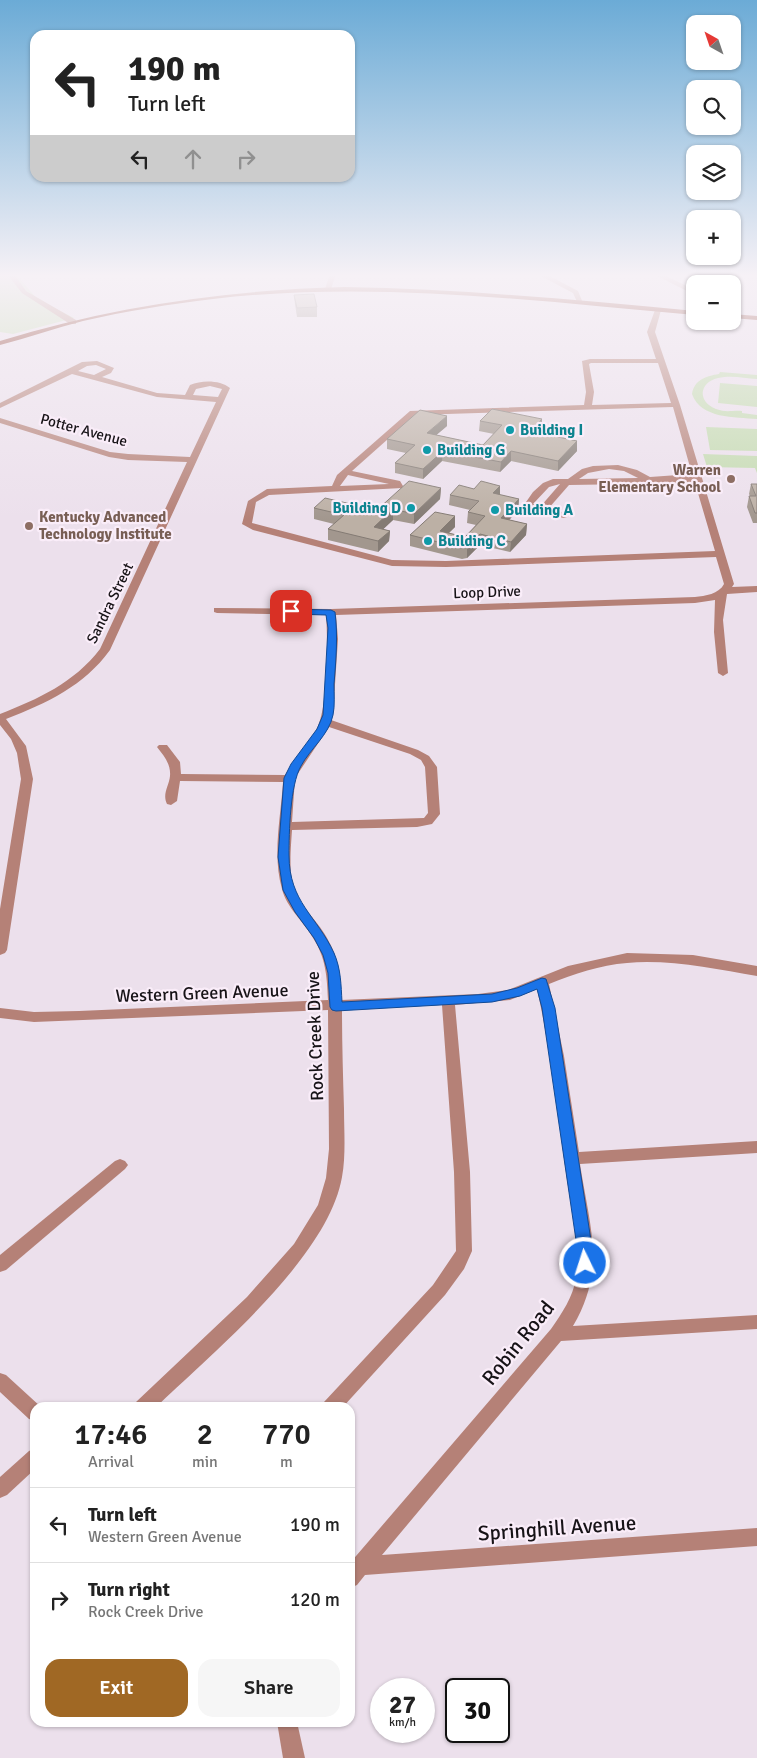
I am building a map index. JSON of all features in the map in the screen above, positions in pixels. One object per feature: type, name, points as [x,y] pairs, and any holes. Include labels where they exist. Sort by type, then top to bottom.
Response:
[{"type":"street","points":[[660,356],[730,584],[724,592],[719,606],[720,659],[723,673]]},
{"type":"street","points":[[588,407],[590,392],[585,362],[662,361]]},
{"type":"street","points":[[0,406],[85,364],[92,362],[110,368],[94,378]]},
{"type":"street","points":[[71,371],[157,394],[188,398],[220,400],[226,388],[222,386],[196,385],[192,388],[188,398]]},
{"type":"street","name":"Sandra Street","points":[[0,719],[58,692],[86,673],[100,658],[124,610],[220,400]]},
{"type":"street","points":[[336,489],[337,481],[346,472],[413,412],[676,405]]},
{"type":"street","name":"Potter Avenue","points":[[0,420],[110,454],[128,457],[192,460]]},
{"type":"street","points":[[581,479],[588,470],[617,468],[632,470],[648,480]]},
{"type":"street","points":[[346,472],[397,483],[399,486],[274,491],[262,494],[252,501],[247,516],[247,524],[256,528],[392,563],[456,563],[720,554]]},
{"type":"street","points":[[564,515],[529,507],[530,502],[549,483],[581,479],[648,480],[655,482],[697,478]]},
{"type":"street","points":[[542,510],[567,482]]},
{"type":"street","name":"Loop Drive","points":[[217,610],[331,612],[695,600],[724,592],[757,589]]},
{"type":"street","name":"Rock Creek Drive","points":[[148,1402],[278,1276],[300,1250],[318,1221],[334,1178],[337,1149],[334,973],[329,955],[319,936],[288,890],[284,871],[289,778],[326,722],[329,707],[332,659],[331,612]]},
{"type":"street","points":[[0,719],[11,730],[20,744],[26,761],[27,779],[0,950]]},
{"type":"street","points":[[285,826],[417,823],[428,821],[434,814],[431,767],[425,758],[414,752],[326,722]]},
{"type":"street","points":[[163,747],[174,762],[176,777],[172,787],[171,801]]},
{"type":"street","points":[[176,777],[192,779],[289,778]]},
{"type":"street","name":"Western Green Avenue","points":[[0,1013],[63,1017],[448,1001],[504,996],[583,966],[627,958],[693,960],[757,971]]},
{"type":"street","name":"Robin Road","points":[[355,1572],[557,1334],[569,1318],[577,1302],[584,1271],[585,1247],[548,1008],[542,982]]},
{"type":"street","points":[[336,1402],[439,1290],[458,1264],[464,1251],[462,1172],[448,1001]]},
{"type":"street","points":[[572,1158],[757,1147]]},
{"type":"street","points":[[0,1265],[120,1165]]},
{"type":"street","points":[[557,1334],[757,1322]]},
{"type":"street","points":[[0,1381],[30,1408]]},
{"type":"street","points":[[0,1489],[30,1462]]},
{"type":"street","name":"Springhill Avenue","points":[[355,1572],[757,1537]]},
{"type":"street","points":[[288,1727],[294,1758]]},
{"type":"green space","points":[[720,372],[757,375],[757,379],[728,377],[711,380],[704,388],[703,397],[706,402],[716,409],[742,411],[742,413],[757,415],[757,419],[720,415],[703,408],[696,402],[692,394],[695,385],[701,380]]},
{"type":"green space","points":[[720,383],[757,386],[757,407],[718,403]]},
{"type":"green space","points":[[706,427],[757,429],[757,451],[710,450]]},
{"type":"green space","points":[[703,454],[757,456],[757,473],[755,468],[707,467]]},
{"type":"building","points":[[492,409],[542,419],[530,431],[577,441],[558,461],[511,451],[501,462],[443,451],[423,469],[395,463],[415,445],[387,439],[420,410],[447,416],[427,433],[483,445],[502,425],[480,421]]},
{"type":"building","points":[[409,481],[441,488],[414,514],[393,509],[374,527],[390,531],[378,541],[328,529],[344,515],[314,508],[325,498],[377,510]]},
{"type":"building","points":[[481,481],[500,486],[493,493],[519,499],[501,518],[527,524],[511,542],[480,534],[467,547],[462,548],[410,535],[435,512],[455,516],[440,531],[465,537],[485,516],[468,512],[479,501],[450,495],[459,485],[474,489]]},
{"type":"building","points":[[751,484],[757,484],[757,513],[755,513],[749,496],[756,496]]},
{"type":"place","name":"Building I","points":[[510,430]]},
{"type":"place","name":"Building G","points":[[427,450]]},
{"type":"place","name":"Warren Elementary School","points":[[731,479]]},
{"type":"place","name":"Building D","points":[[411,508]]},
{"type":"place","name":"Building A","points":[[495,510]]},
{"type":"place","name":"Kentucky Advanced Technology Institute","points":[[29,526]]},
{"type":"place","name":"Building C","points":[[428,541]]},
{"type":"route","points":[[291,611],[331,612],[332,659],[328,715],[322,729],[289,778],[285,823],[284,871],[288,890],[319,936],[329,955],[334,973],[336,1007],[492,998],[520,992],[542,982],[570,1138],[585,1247],[585,1263]]}]
